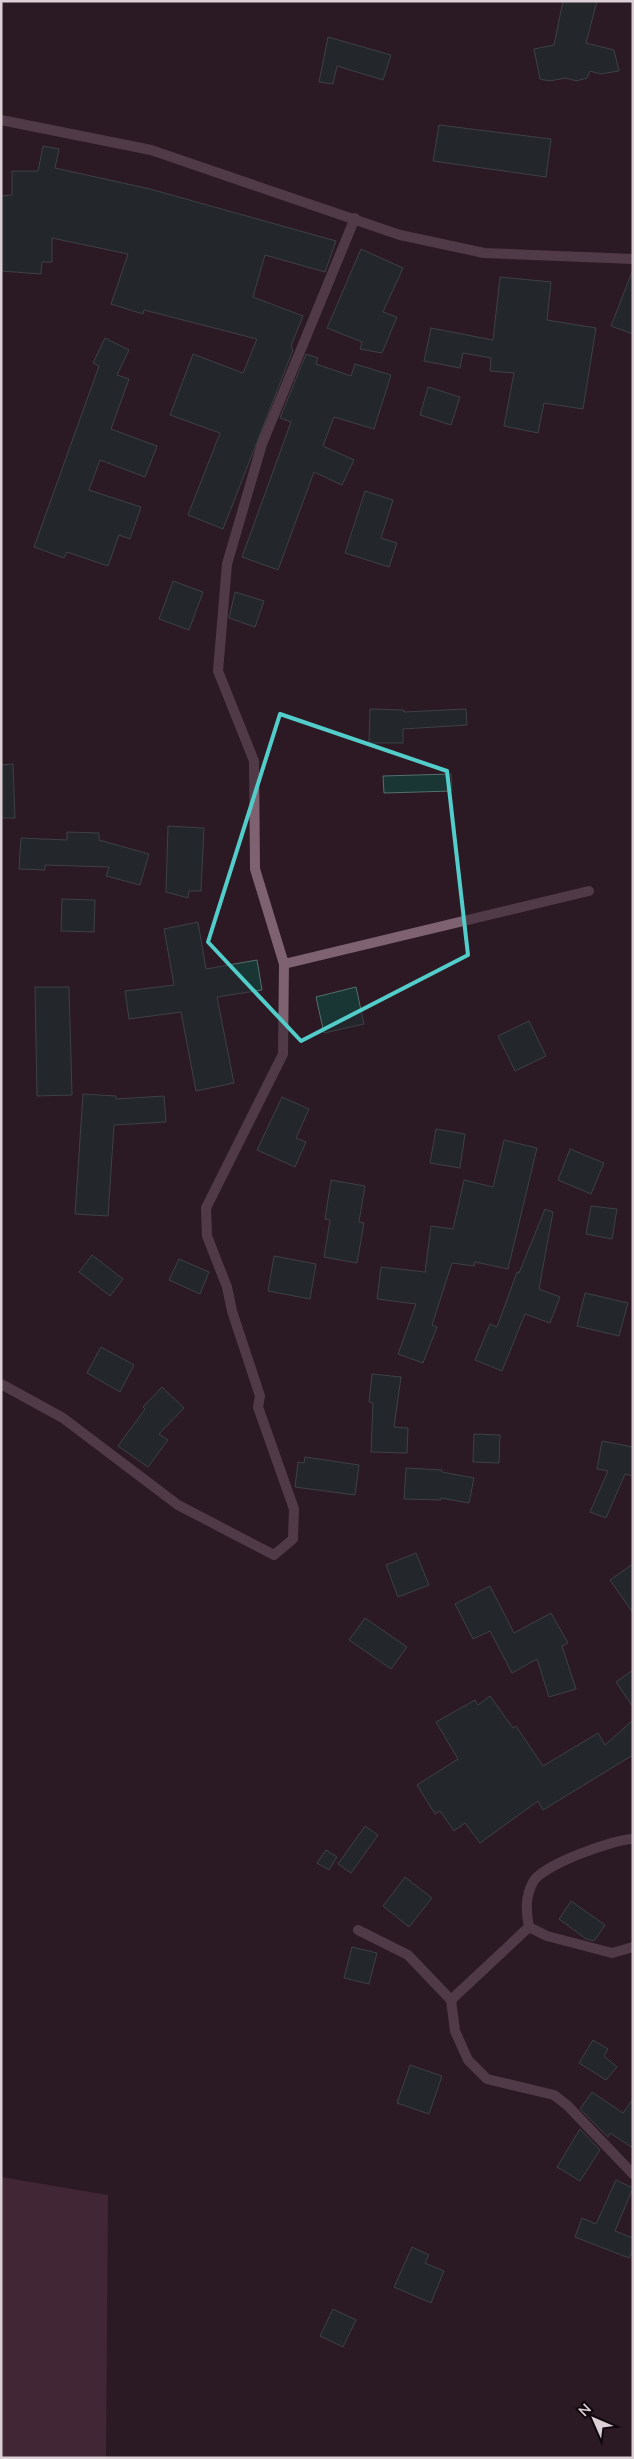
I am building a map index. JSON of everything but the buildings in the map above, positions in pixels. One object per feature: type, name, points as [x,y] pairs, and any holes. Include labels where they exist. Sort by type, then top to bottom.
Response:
[{"type":"street","points":[[1,120],[150,150],[355,218],[400,235],[484,253],[633,259]]},
{"type":"street","points":[[1,1384],[64,1418],[178,1505],[274,1555],[293,1539],[294,1509],[258,1407],[260,1396],[232,1311],[227,1287],[207,1236],[206,1208],[284,1054],[284,964],[255,868],[254,761],[218,671],[227,564],[262,444],[355,218]]},
{"type":"street","points":[[284,964],[589,891]]},
{"type":"street","points":[[633,1839],[566,1858],[534,1880],[525,1905],[530,1927],[547,1936],[612,1953],[633,1947]]},
{"type":"street","points":[[450,2000],[530,1927]]},
{"type":"street","points":[[358,1930],[408,1954],[450,2000],[454,2032],[468,2060],[486,2079],[554,2095],[568,2106],[633,2174]]},
{"type":"highlighted area","points":[[280,714],[447,771],[468,955],[301,1041],[208,942]]},
{"type":"shaded area","points":[[1,2177],[108,2195],[106,2458],[1,2458]]}]
